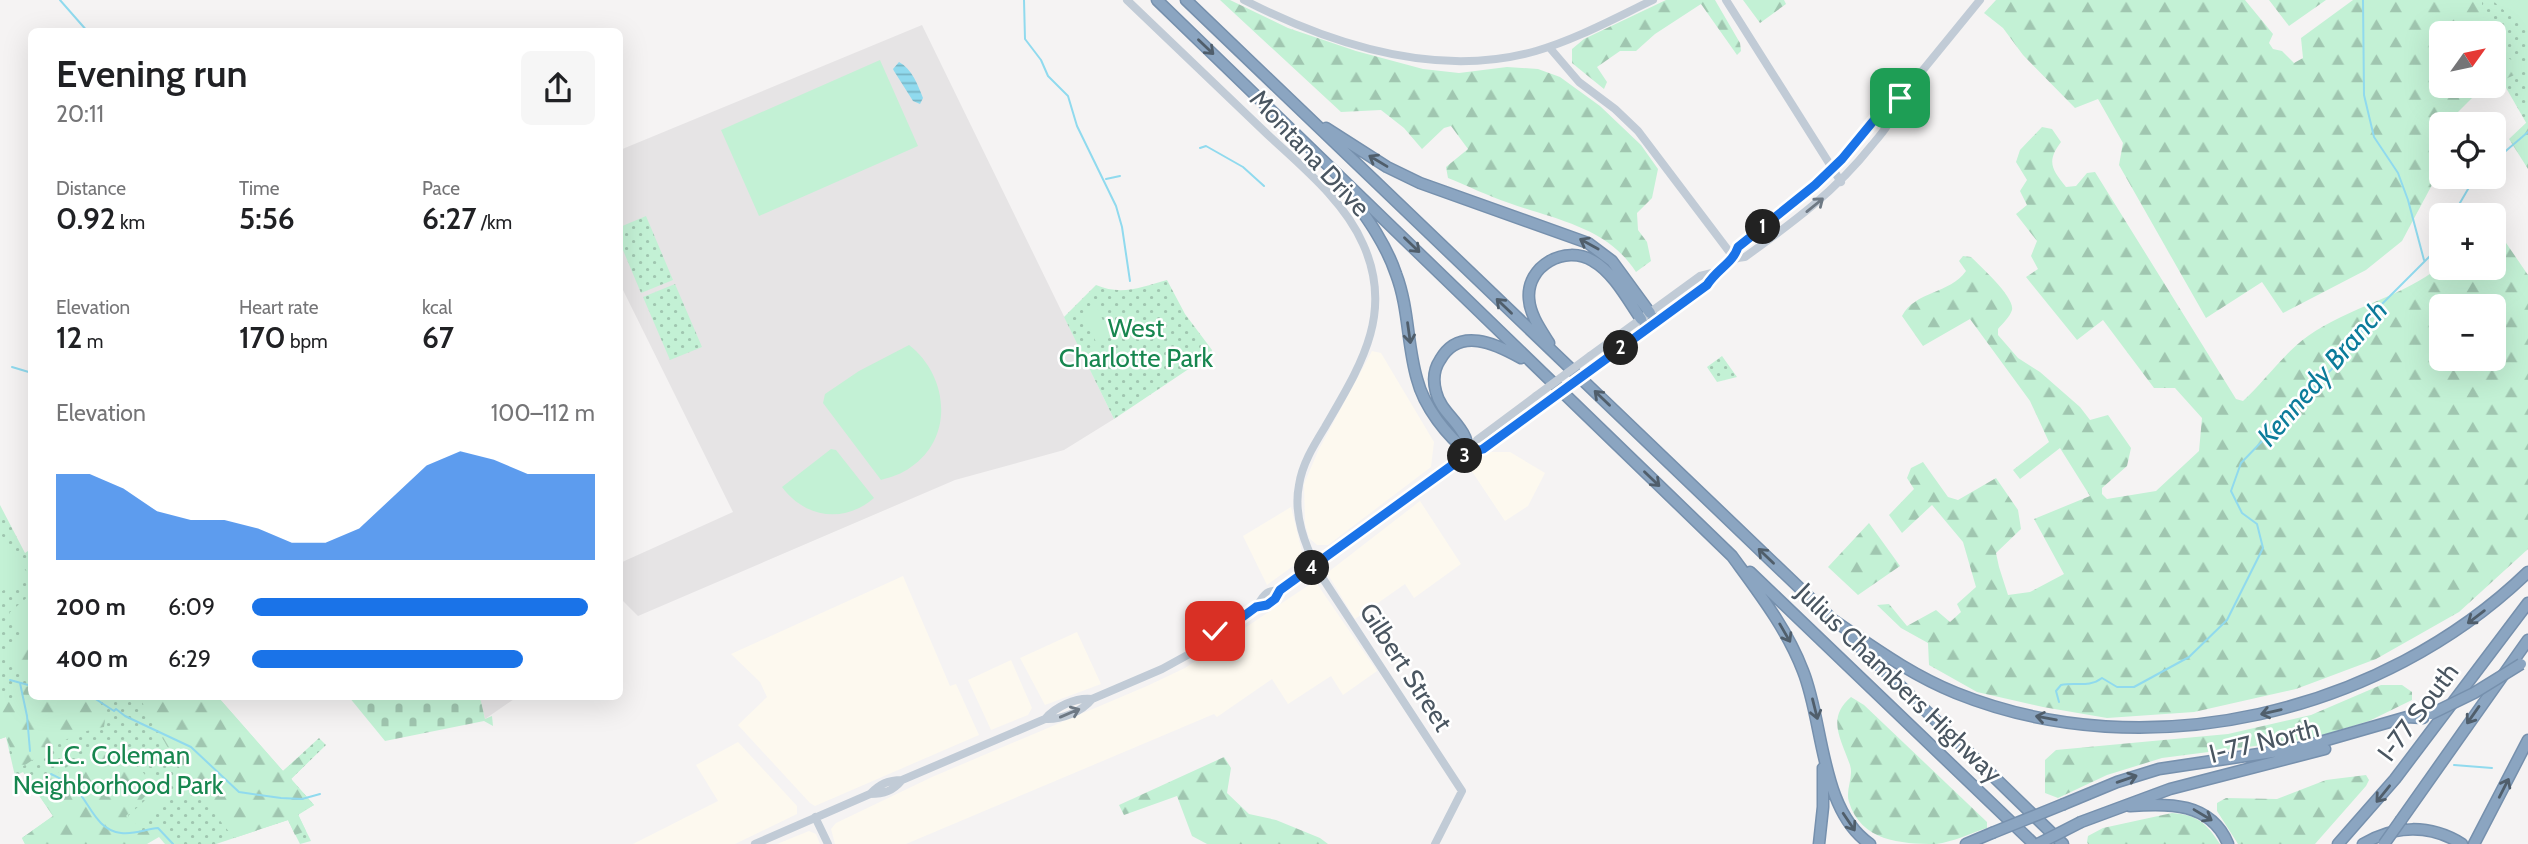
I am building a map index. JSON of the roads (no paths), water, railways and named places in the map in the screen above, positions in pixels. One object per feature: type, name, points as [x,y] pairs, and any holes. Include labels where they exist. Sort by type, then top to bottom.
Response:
[{"type":"highway","points":[[1157,0],[1732,556],[1774,615],[1798,658],[1812,698],[1822,747],[1843,814],[1856,832],[1870,844]]},
{"type":"highway","points":[[1186,0],[1833,620],[1890,659],[1958,694],[2034,716],[2092,724],[2149,727],[2227,721],[2284,709],[2340,691],[2417,656],[2487,609],[2528,572]]},
{"type":"highway","points":[[1303,113],[1372,158],[1411,179],[1588,243],[1612,261],[1645,316]]},
{"type":"highway","points":[[1327,164],[1370,222],[1388,252],[1403,296],[1420,388],[1429,406],[1456,443],[1469,453]]},
{"type":"highway","points":[[1554,352],[1532,314],[1528,298],[1529,286],[1537,271],[1556,258],[1578,256],[1600,265],[1645,316]]},
{"type":"highway","points":[[1469,453],[1465,437],[1436,392],[1435,373],[1440,360],[1454,345],[1474,340],[1495,344],[1532,363]]},
{"type":"highway","name":"Julius Chambers Highway","points":[[1732,556],[2036,844]]},
{"type":"highway","name":"I-77 South","points":[[2339,844],[2395,779],[2528,603]]},
{"type":"highway","name":"Julius Chambers Highway","points":[[1833,620],[2063,844]]},
{"type":"highway","points":[[2384,844],[2528,640]]},
{"type":"highway","name":"I-77 North","points":[[2116,807],[2171,789],[2346,743],[2427,716],[2482,688],[2524,662]]},
{"type":"highway","points":[[1966,844],[2131,777],[2159,769],[2299,748],[2407,717],[2427,716]]},
{"type":"highway","points":[[2476,840],[2528,740]]},
{"type":"highway","points":[[1819,844],[1823,807],[1822,747]]},
{"type":"highway","points":[[2036,844],[2116,807],[2166,804],[2192,809],[2215,823],[2228,844]]},
{"type":"highway","points":[[2362,844],[2390,832],[2416,828],[2441,833],[2462,844]]},
{"type":"main road","name":"Montana Drive","points":[[1127,0],[1312,178],[1350,221],[1368,254],[1376,294],[1368,346],[1360,366],[1307,459],[1299,484],[1298,518],[1315,565]]},
{"type":"main road","points":[[1244,0],[1329,36],[1416,58],[1450,61],[1506,58],[1549,47],[1653,0]]},
{"type":"main road","points":[[1726,0],[1840,182]]},
{"type":"main road","points":[[755,844],[870,794],[883,794],[895,789],[902,780],[1045,719],[1052,711],[1083,698],[1092,699],[1173,664],[1193,652],[1199,642],[1220,628],[1233,624],[1256,607],[1261,597],[1270,591],[1280,590],[1469,453],[1483,449],[1707,285],[1716,272],[1734,258],[1738,247],[1807,192],[1833,168],[1884,108],[1896,103],[1980,0]]},
{"type":"main road","points":[[1549,47],[1570,74],[1639,131],[1734,258]]},
{"type":"main road","points":[[1734,258],[1745,257],[1808,211],[1840,182],[1894,117],[1896,103]]},
{"type":"main road","points":[[1469,453],[1477,440],[1590,356],[1700,276],[1716,272]]},
{"type":"main road","name":"Gilbert Street","points":[[1315,565],[1462,791],[1435,844]]},
{"type":"main road","points":[[816,817],[828,844]]},
{"type":"water","points":[[899,62],[908,69],[917,83],[923,98],[920,104],[913,101],[893,69]]},
{"type":"waterway","points":[[60,0],[84,28]]},
{"type":"waterway","points":[[1024,0],[1025,39],[1041,60],[1048,76],[1068,96],[1077,126],[1116,206],[1130,281]]},
{"type":"waterway","points":[[2363,0],[2364,95],[2374,137],[2398,173],[2408,200],[2424,260]]},
{"type":"waterway","name":"Kennedy Branch","points":[[2506,151],[2528,132]]},
{"type":"waterway","points":[[1200,148],[1206,146],[1243,167],[1264,186]]},
{"type":"waterway","points":[[1106,179],[1120,176]]},
{"type":"waterway","name":"Kennedy Branch","points":[[2460,203],[2468,189]]},
{"type":"waterway","name":"Kennedy Branch","points":[[2059,702],[2056,691],[2061,685],[2087,684],[2102,678],[2117,687],[2134,687],[2189,657],[2227,620],[2263,548],[2257,524],[2242,513],[2231,491],[2241,463],[2353,347],[2372,314],[2429,257]]},
{"type":"waterway","points":[[12,367],[28,372]]},
{"type":"waterway","points":[[10,680],[28,685]]},
{"type":"waterway","points":[[20,683],[27,716],[30,751]]},
{"type":"waterway","points":[[97,700],[114,711],[116,709],[125,716],[191,747],[239,792],[302,799],[320,794]]},
{"type":"waterway","points":[[2454,765],[2492,768]]},
{"type":"waterway","points":[[51,774],[75,788],[105,827],[126,833],[158,828],[173,844]]},
{"type":"park label","name":"West Charlotte Park","points":[[1136,343]]},
{"type":"park label","name":"L.C. Coleman Neighborhood Park","points":[[118,770]]}]
